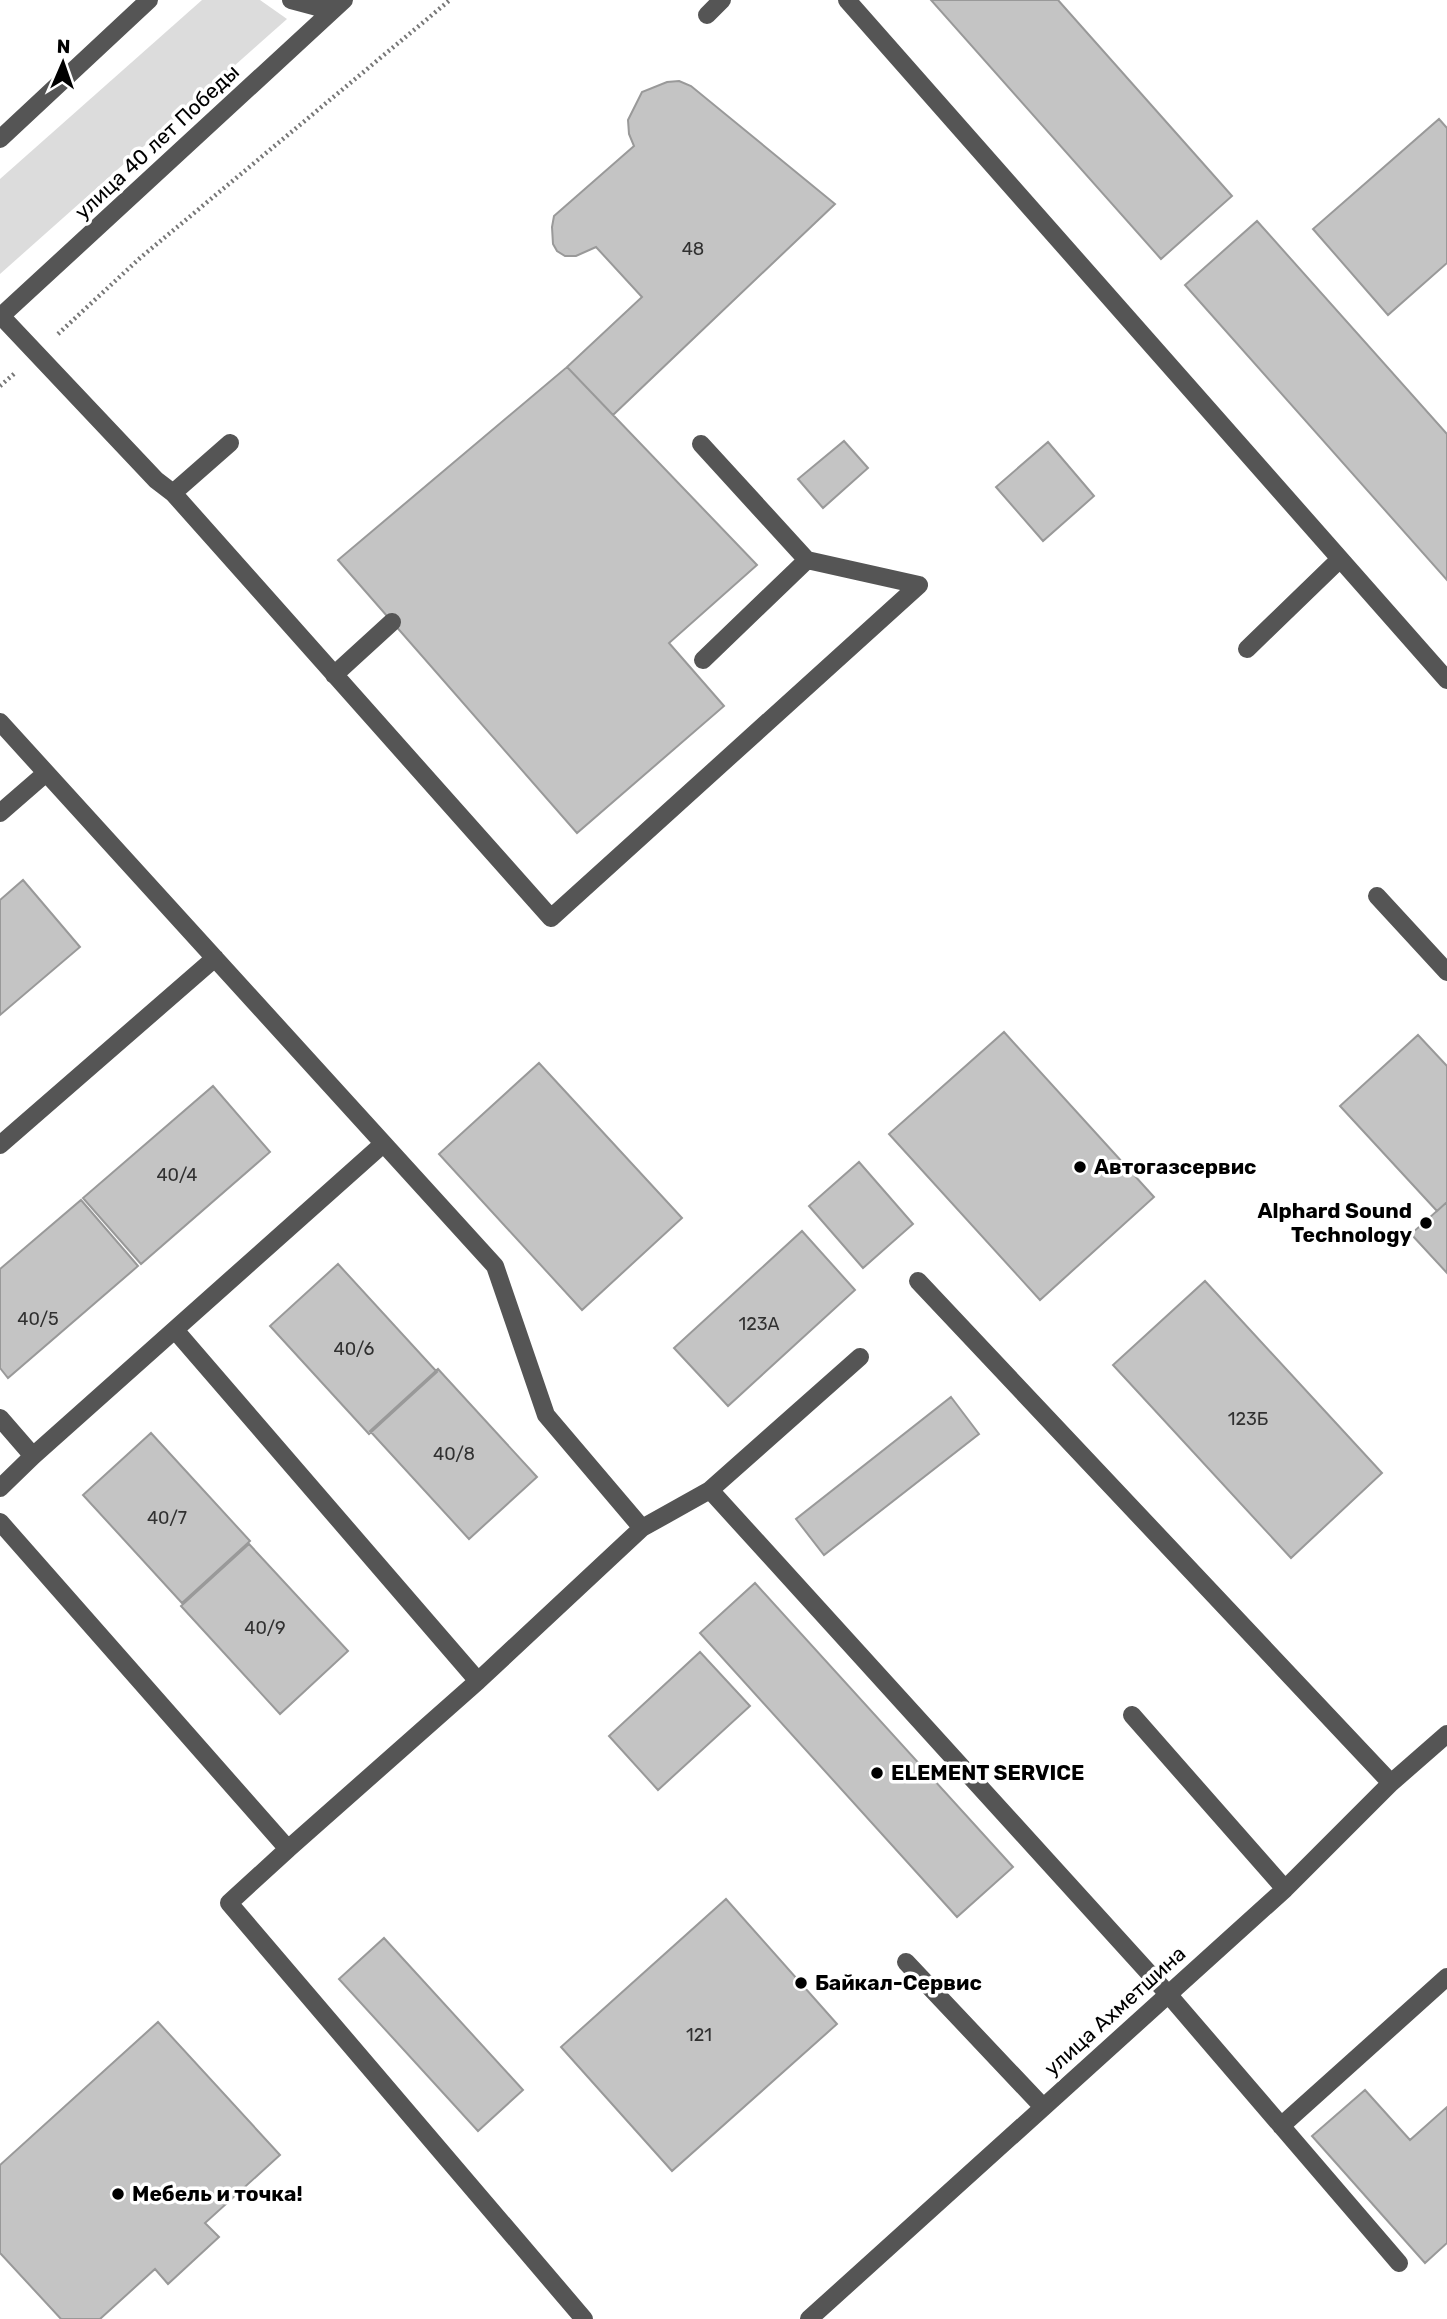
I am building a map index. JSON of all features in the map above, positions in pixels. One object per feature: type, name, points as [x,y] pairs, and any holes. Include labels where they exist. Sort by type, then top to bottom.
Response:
[{"type":"street","points":[[0,139],[149,0]]},
{"type":"street","points":[[291,0],[321,8],[339,0]]},
{"type":"street","name":"улица 40 лет Победы","points":[[0,316],[344,0]]},
{"type":"street","points":[[707,15],[722,0]]},
{"type":"street","points":[[847,0],[1447,680]]},
{"type":"street","points":[[0,316],[156,480],[173,493],[551,918],[919,585],[807,560],[701,444]]},
{"type":"street","points":[[173,493],[230,443]]},
{"type":"street","points":[[1247,649],[1340,559]]},
{"type":"street","points":[[703,660],[807,560]]},
{"type":"street","points":[[334,675],[392,622]]},
{"type":"street","points":[[0,722],[495,1266],[546,1415],[642,1528]]},
{"type":"street","points":[[0,813],[46,772]]},
{"type":"street","points":[[1377,896],[1447,972]]},
{"type":"street","points":[[0,1145],[215,958]]},
{"type":"street","points":[[0,1488],[383,1144]]},
{"type":"street","points":[[918,1281],[1391,1783]]},
{"type":"street","points":[[175,1330],[478,1681]]},
{"type":"street","points":[[584,2319],[229,1903],[478,1681],[642,1528],[710,1490],[860,1357]]},
{"type":"street","points":[[0,1418],[33,1456]]},
{"type":"street","points":[[710,1490],[1168,1994],[1399,2263]]},
{"type":"street","points":[[0,1522],[288,1849]]},
{"type":"street","points":[[1132,1715],[1285,1889]]},
{"type":"street","name":"улица Ахметшина","points":[[809,2319],[1285,1889],[1391,1783],[1447,1734]]},
{"type":"street","points":[[906,1962],[1043,2107]]},
{"type":"street","points":[[1280,2126],[1447,1977]]},
{"type":"path","points":[[0,386],[140,258],[450,0]]},
{"type":"shaded area","points":[[202,0],[260,0],[287,19],[0,274],[0,179]]},
{"type":"building","points":[[931,0],[1058,0],[1232,196],[1161,259]]},
{"type":"building","points":[[679,81],[691,86],[835,204],[613,415],[567,367],[642,297],[596,247],[576,256],[565,256],[557,251],[553,244],[554,216],[634,146],[629,134],[628,120],[642,92],[667,82]]},
{"type":"building","points":[[1439,119],[1447,128],[1447,263],[1388,315],[1313,229]]},
{"type":"building","points":[[1257,221],[1447,434],[1447,580],[1185,285]]},
{"type":"building","points":[[567,367],[757,565],[669,643],[724,706],[577,833],[338,560]]},
{"type":"building","points":[[844,441],[868,468],[823,508],[798,479]]},
{"type":"building","points":[[1048,442],[1094,496],[1043,541],[996,487]]},
{"type":"building","points":[[23,880],[80,947],[0,1015],[0,900]]},
{"type":"building","points":[[1004,1032],[1154,1197],[1040,1300],[889,1134]]},
{"type":"building","points":[[1418,1035],[1447,1066],[1447,1202],[1437,1211],[1340,1106]]},
{"type":"building","points":[[539,1063],[682,1218],[582,1310],[439,1154]]},
{"type":"building","points":[[213,1086],[270,1152],[141,1264],[83,1198]]},
{"type":"building","points":[[859,1162],[913,1224],[863,1268],[809,1206]]},
{"type":"building","points":[[81,1200],[138,1266],[8,1378],[0,1368],[0,1269]]},
{"type":"building","points":[[1447,1202],[1447,1273],[1411,1234]]},
{"type":"building","points":[[802,1231],[855,1290],[728,1406],[674,1348]]},
{"type":"building","points":[[338,1264],[437,1372],[369,1434],[270,1326]]},
{"type":"building","points":[[1205,1281],[1382,1473],[1291,1558],[1113,1365]]},
{"type":"building","points":[[438,1369],[537,1477],[469,1539],[370,1431]]},
{"type":"building","points":[[951,1397],[979,1434],[824,1555],[796,1519]]},
{"type":"building","points":[[151,1433],[250,1541],[182,1603],[83,1495]]},
{"type":"building","points":[[249,1544],[348,1651],[280,1714],[181,1606]]},
{"type":"building","name":"ELEMENT SERVICE","points":[[755,1583],[1013,1867],[957,1917],[700,1633]]},
{"type":"building","points":[[700,1652],[750,1706],[658,1790],[609,1736]]},
{"type":"building","points":[[726,1899],[837,2024],[672,2171],[561,2047]]},
{"type":"building","points":[[384,1938],[523,2090],[478,2131],[339,1979]]},
{"type":"building","name":"Мебель и точка!","points":[[158,2022],[280,2155],[205,2223],[219,2237],[168,2284],[155,2269],[100,2319],[61,2319],[0,2253],[0,2165]]},
{"type":"building","points":[[1365,2090],[1410,2140],[1447,2107],[1447,2243],[1425,2263],[1312,2136]]},
{"type":"place","name":"Автогазсервис","points":[[1080,1167]]},
{"type":"place","name":"Alphard Sound Technology","points":[[1426,1223]]},
{"type":"place","name":"ELEMENT SERVICE","points":[[877,1773]]},
{"type":"place","name":"Байкал-Сервис","points":[[801,1983]]},
{"type":"place","name":"Мебель и точка!","points":[[118,2194]]}]
